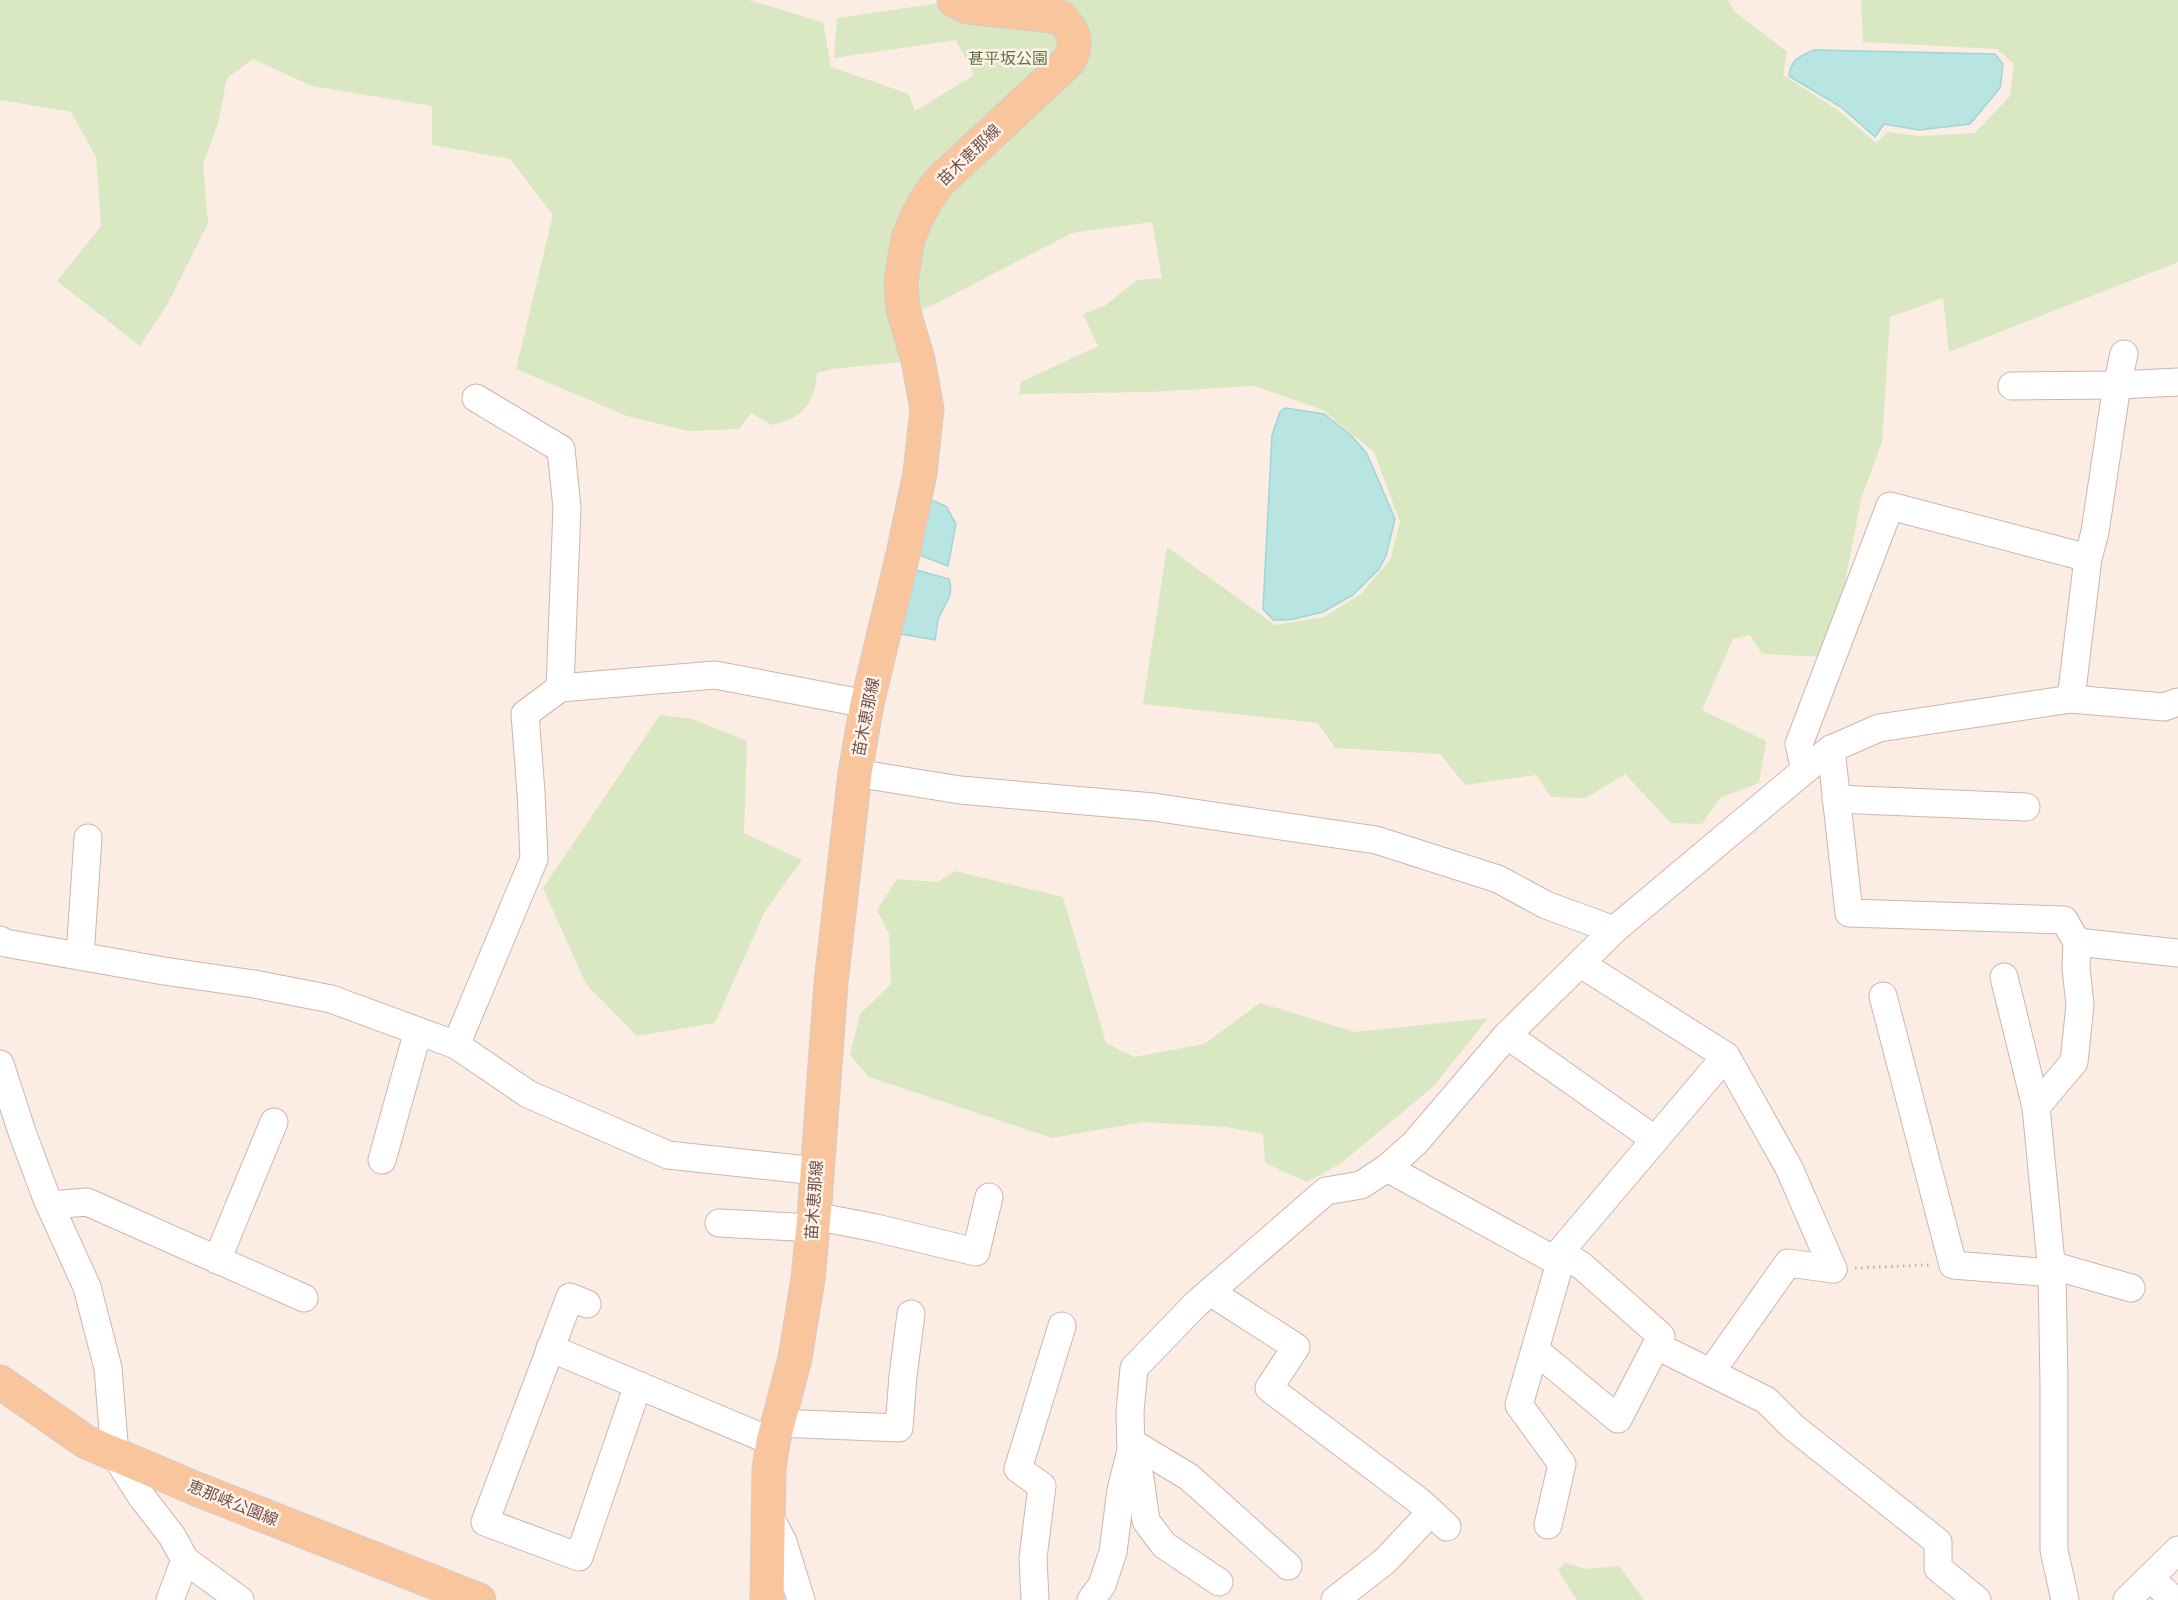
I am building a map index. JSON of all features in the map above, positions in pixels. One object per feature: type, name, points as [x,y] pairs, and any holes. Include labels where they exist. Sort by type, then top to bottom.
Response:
[{"type":"main road","name":"苗木恵那線","points":[[767,1600],[769,1469],[795,1358],[808,1279],[831,983],[855,774],[867,704],[920,473],[927,409],[918,360],[903,309],[901,282],[908,239],[920,212],[940,181],[1068,62],[1075,50],[1075,37],[1070,26],[1060,17],[968,7],[954,0]]},
{"type":"main road","name":"恵那峡公園線","points":[[0,1382],[86,1442],[199,1490],[479,1600]]},
{"type":"street","points":[[2072,699],[2088,558],[2095,532],[2117,385],[2124,354]]},
{"type":"street","points":[[2012,386],[2178,382]]},
{"type":"street","points":[[476,398],[561,449],[567,508],[560,688]]},
{"type":"street","points":[[1805,770],[1798,744],[1890,506],[2088,558]]},
{"type":"street","points":[[456,1045],[534,859],[525,714],[560,688],[715,675],[867,704]]},
{"type":"street","points":[[1219,1582],[1164,1545],[1146,1521],[1140,1478],[1131,1442],[1130,1412],[1134,1368],[1210,1292],[1326,1191],[1361,1185],[1387,1168],[1415,1143],[1507,1035],[1614,930],[1831,749],[1879,728],[2072,699],[2164,707],[2178,702]]},
{"type":"street","points":[[1831,749],[1849,913],[2064,920],[2077,942],[2076,968],[2080,1005],[2074,1062],[2036,1107]]},
{"type":"street","points":[[855,774],[960,790],[1153,807],[1376,840],[1498,879],[1546,905],[1614,930]]},
{"type":"street","points":[[1836,799],[2026,807]]},
{"type":"street","points":[[80,957],[88,838]]},
{"type":"street","points":[[0,940],[5,943],[80,957],[254,984],[331,999],[456,1045],[528,1094],[668,1155],[816,1171]]},
{"type":"street","points":[[2077,942],[2178,953]]},
{"type":"street","points":[[1581,964],[1726,1056],[1789,1168],[1833,1269]]},
{"type":"street","points":[[2004,977],[2036,1107],[2051,1269],[2054,1550],[2065,1600]]},
{"type":"street","points":[[1883,996],[1953,1265],[2051,1269],[2131,1288]]},
{"type":"street","points":[[382,1160],[418,1031]]},
{"type":"street","points":[[1507,1035],[1654,1139]]},
{"type":"street","points":[[1548,1525],[1562,1464],[1519,1405],[1560,1258],[1654,1139],[1726,1056]]},
{"type":"street","points":[[0,1064],[22,1132],[50,1205],[87,1287],[108,1368],[115,1455],[141,1496],[172,1536],[185,1560],[240,1600]]},
{"type":"street","points":[[217,1260],[274,1122]]},
{"type":"street","points":[[1387,1168],[1560,1258],[1582,1266],[1661,1336],[1618,1419],[1534,1350]]},
{"type":"street","points":[[719,1222],[813,1222],[876,1228],[976,1252],[989,1197]]},
{"type":"street","points":[[50,1205],[87,1202],[304,1298]]},
{"type":"street","points":[[1711,1372],[1788,1263],[1833,1269]]},
{"type":"street","points":[[1210,1292],[1296,1347],[1269,1388],[1439,1520],[1335,1600]]},
{"type":"street","points":[[586,1304],[570,1297],[485,1522],[579,1557],[638,1385]]},
{"type":"street","points":[[550,1348],[638,1385],[776,1432],[899,1428],[911,1314]]},
{"type":"street","points":[[1035,1600],[1033,1558],[1042,1486],[1018,1469],[1062,1326]]},
{"type":"street","points":[[1657,1346],[1766,1401],[1792,1426],[1938,1542],[1938,1568],[1977,1600]]},
{"type":"street","points":[[1131,1442],[1189,1477],[1288,1566]]},
{"type":"street","points":[[1091,1600],[1102,1585],[1113,1552],[1121,1490],[1131,1442]]},
{"type":"street","points":[[770,1517],[783,1542],[801,1600]]},
{"type":"street","points":[[2127,1600],[2178,1550]]},
{"type":"street","points":[[170,1600],[185,1560]]},
{"type":"street","points":[[2150,1578],[2174,1600]]},
{"type":"path","points":[[1833,1269],[1953,1265]]},
{"type":"green space","name":"甚平坂公園","points":[[0,0],[748,0],[823,22],[831,67],[909,94],[915,111],[974,75],[956,40],[834,58],[837,18],[961,0],[1728,0],[1734,11],[1787,52],[1783,75],[1838,110],[1876,143],[1888,132],[1919,136],[1975,133],[2010,96],[2014,64],[1997,49],[1863,42],[1861,0],[2178,0],[2178,262],[1949,352],[1943,298],[1890,317],[1882,442],[1861,499],[1845,583],[1851,595],[1825,657],[1762,654],[1750,635],[1733,639],[1702,710],[1766,741],[1759,783],[1720,798],[1702,824],[1671,823],[1625,774],[1586,798],[1551,797],[1536,775],[1465,785],[1440,754],[1335,748],[1318,723],[1143,704],[1167,547],[1275,625],[1324,617],[1362,593],[1390,560],[1400,522],[1374,452],[1323,410],[1254,386],[1150,392],[1019,394],[1021,382],[1098,346],[1083,314],[1106,305],[1137,280],[1162,278],[1152,222],[1072,233],[929,307],[891,321],[900,362],[833,369],[817,373],[810,401],[799,414],[791,419],[772,425],[751,413],[739,429],[688,431],[627,416],[516,369],[553,215],[510,159],[432,145],[432,106],[312,86],[253,59],[227,78],[218,123],[203,164],[208,223],[167,305],[140,346],[57,281],[101,226],[96,157],[71,112],[0,100]]},
{"type":"green space","points":[[660,715],[693,719],[747,741],[744,833],[802,860],[765,911],[715,1023],[637,1036],[586,984],[543,888]]},
{"type":"green space","points":[[955,871],[1063,897],[1106,1043],[1134,1057],[1204,1044],[1260,1003],[1355,1032],[1488,1018],[1433,1087],[1340,1164],[1307,1182],[1265,1163],[1263,1134],[1226,1127],[1144,1122],[1052,1138],[869,1077],[850,1055],[860,1014],[891,984],[889,934],[877,910],[897,879],[938,882]]},
{"type":"green space","points":[[1565,1563],[1586,1569],[1619,1566],[1644,1600],[1577,1600],[1558,1570]]},
{"type":"water","points":[[1814,50],[1995,54],[2003,64],[2000,88],[1970,124],[1919,130],[1884,124],[1875,137],[1841,107],[1789,76],[1794,62],[1800,56]]},
{"type":"water","points":[[1285,408],[1324,414],[1351,435],[1367,454],[1395,519],[1386,556],[1379,569],[1353,595],[1323,612],[1289,620],[1273,620],[1263,609],[1272,435],[1280,412]]},
{"type":"water","points":[[926,498],[946,506],[956,524],[948,566],[914,553]]},
{"type":"water","points":[[913,569],[949,579],[951,591],[938,620],[935,640],[900,634]]}]
